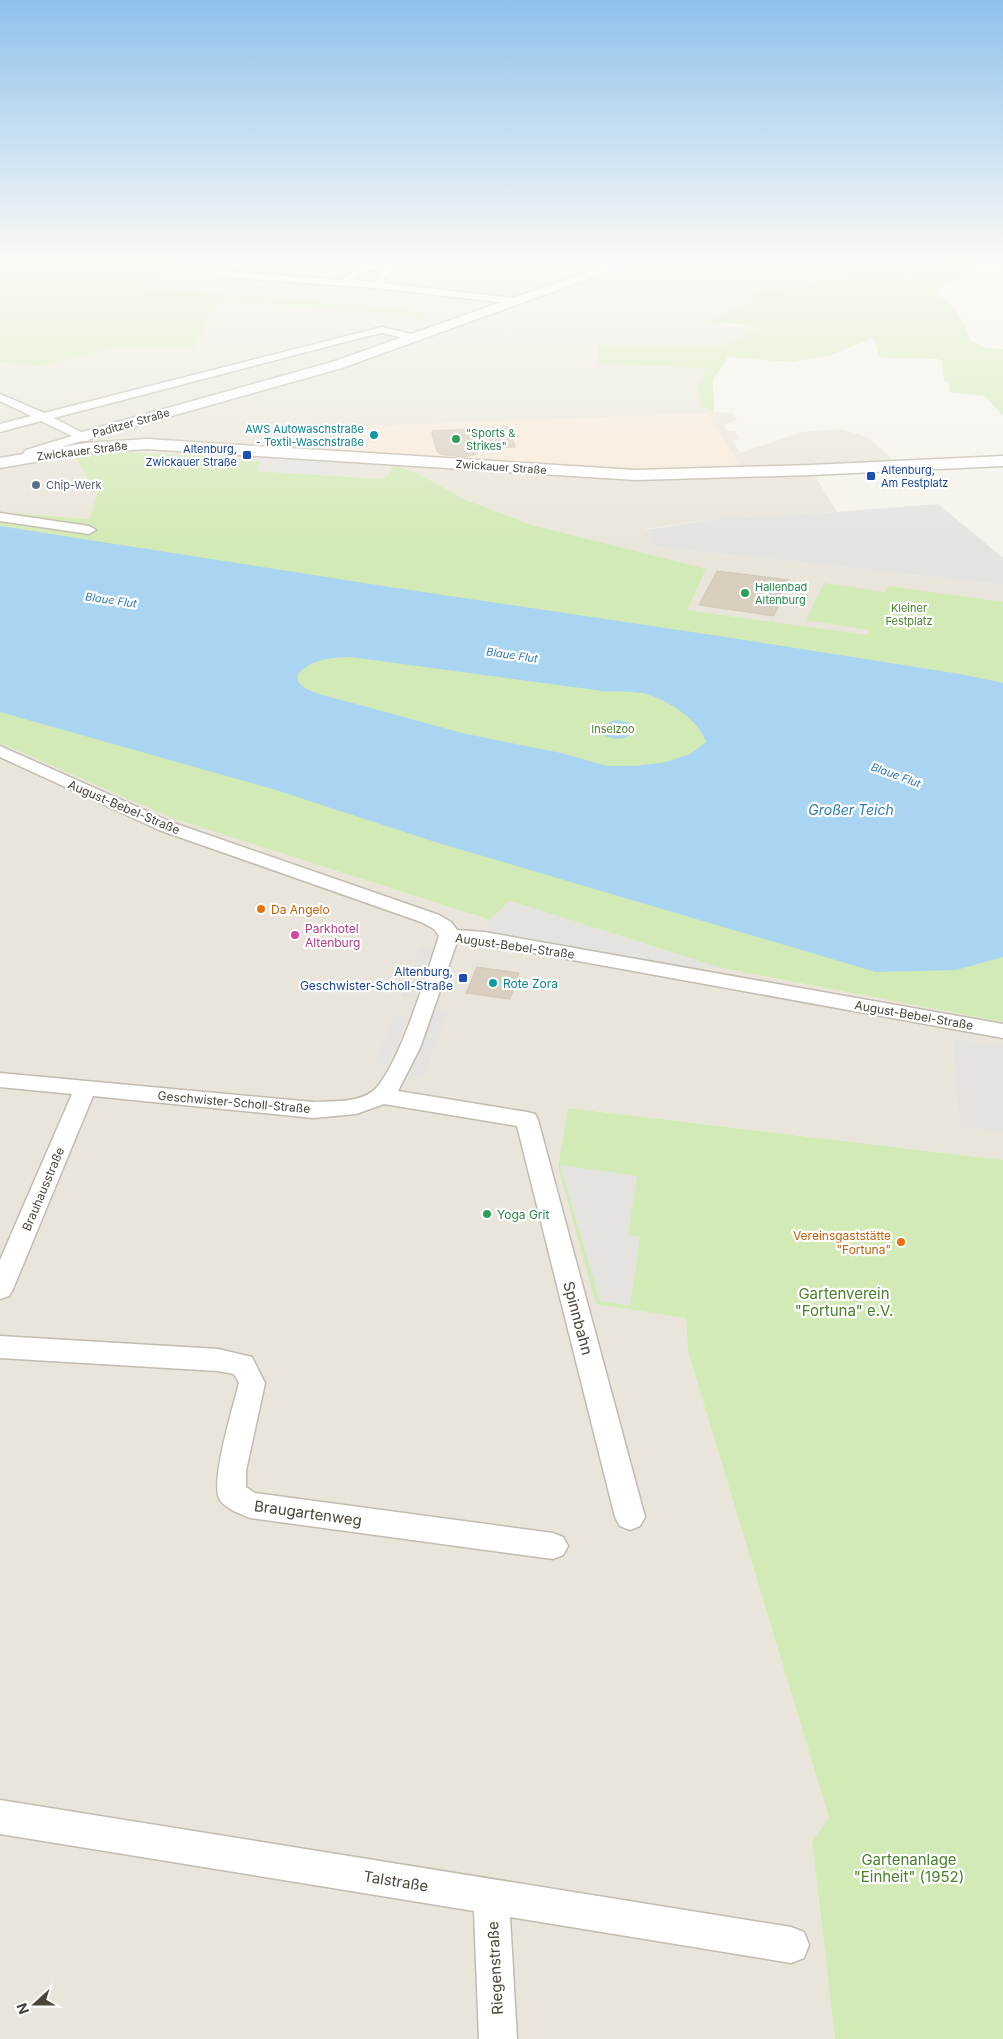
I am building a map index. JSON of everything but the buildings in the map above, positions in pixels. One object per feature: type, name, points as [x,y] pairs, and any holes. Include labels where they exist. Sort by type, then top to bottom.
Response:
[{"type":"street","points":[[0,428],[285,354]]},
{"type":"street","name":"Paditzer Straße","points":[[84,442],[368,354]]},
{"type":"street","points":[[0,397],[45,417],[84,442]]},
{"type":"street","name":"Zwickauer Straße","points":[[0,463],[84,442],[177,445],[636,475],[1003,462]]},
{"type":"street","points":[[0,517],[89,530]]},
{"type":"street","name":"August-Bebel-Straße","points":[[0,751],[165,826],[428,918],[440,923],[447,930],[449,936],[484,938],[1003,1031]]},
{"type":"street","points":[[381,1096],[397,1075],[436,978],[449,936]]},
{"type":"street","name":"Geschwister-Scholl-Straße","points":[[0,1080],[313,1110],[354,1107],[381,1096]]},
{"type":"street","name":"Brauhausstraße","points":[[0,1289],[85,1089]]},
{"type":"street","name":"Spinnbahn","points":[[381,1096],[527,1120],[630,1517]]},
{"type":"street","name":"Braugartenweg","points":[[0,1347],[218,1360],[242,1365],[252,1383],[232,1471],[231,1493],[250,1505],[553,1546]]},
{"type":"street","name":"Talstraße","points":[[0,1817],[791,1945]]},
{"type":"street","name":"Riegenstraße","points":[[491,1896],[498,2039]]},
{"type":"shaded area","points":[[89,354],[599,354],[598,364],[706,368],[701,407],[714,412],[732,413],[737,420],[723,425],[727,431],[735,431],[740,439],[732,440],[740,453],[802,432],[841,429],[867,437],[893,461],[809,466],[837,512],[720,518],[646,529],[656,547],[1003,585],[1003,654],[686,610],[705,569],[529,524],[464,499],[413,471],[394,465],[385,479],[257,471],[260,461],[234,459],[233,457],[120,452],[75,457],[86,475],[88,491],[98,491],[90,519],[0,512],[0,362],[40,366]]},
{"type":"shaded area","points":[[708,413],[741,468],[637,473],[328,452],[342,427]]},
{"type":"shaded area","points":[[252,455],[340,461],[327,475],[257,471],[260,461],[249,460]]},
{"type":"shaded area","points":[[938,504],[1003,558],[1003,585],[656,547],[646,530],[720,518],[837,512]]},
{"type":"shaded area","points":[[0,743],[173,818],[490,920],[510,901],[721,968],[1003,1022],[1003,1160],[568,1108],[558,1166],[686,1318],[688,1352],[829,1818],[812,1842],[835,2039],[0,2039]]},
{"type":"shaded area","points":[[510,901],[721,968],[705,968],[699,976],[484,938],[490,920]]},
{"type":"shaded area","points":[[420,947],[434,949],[415,998],[401,997]]},
{"type":"shaded area","points":[[434,1009],[448,1011],[423,1079],[408,1076]]},
{"type":"shaded area","points":[[394,1015],[407,1017],[388,1066],[374,1064]]},
{"type":"shaded area","points":[[953,1039],[1003,1046],[1003,1132],[960,1127]]},
{"type":"shaded area","points":[[560,1165],[637,1176],[628,1235],[640,1237],[630,1306],[600,1301]]},
{"type":"green space","points":[[0,354],[89,354],[40,366],[0,362]]},
{"type":"green space","points":[[598,354],[833,354],[790,362],[728,357],[713,380],[714,412],[701,407],[697,389],[705,368],[598,364]]},
{"type":"green space","points":[[878,354],[1003,354],[1003,416],[985,396],[950,392],[949,383],[944,381],[942,361],[938,359],[883,358]]},
{"type":"green space","name":"Großer Teich","points":[[120,452],[234,457],[234,459],[261,461],[257,471],[385,479],[394,465],[413,471],[464,499],[529,524],[706,569],[687,610],[868,635],[869,630],[806,620],[824,583],[885,592],[888,586],[1003,602],[1003,1022],[721,968],[510,901],[490,920],[172,818],[0,743],[0,512],[90,519],[98,491],[88,491],[86,475],[75,457]]},
{"type":"green space","name":"Gartenverein \"Fortuna\" e.V.","points":[[568,1108],[1003,1160],[1003,2039],[835,2039],[812,1841],[829,1818],[688,1352],[686,1318],[596,1304],[558,1166]]},
{"type":"water","name":"Großer Teich","points":[[0,526],[732,638],[960,674],[1003,683],[1003,957],[956,970],[876,972],[432,841],[276,790],[0,712]],"holes":[[[351,657],[603,691],[642,693],[661,700],[689,718],[702,733],[706,742],[690,754],[666,762],[636,766],[607,766],[561,753],[466,734],[319,694],[306,689],[298,682],[298,674],[316,662]]]},
{"type":"water","points":[[617,720],[629,723],[633,733],[617,739],[601,734],[607,723]]},
{"type":"place","name":"AWS Autowaschstraße - Textil-Waschstraße","points":[[374,435]]},
{"type":"place","name":"\"Sports & Strikes\"","points":[[456,439]]},
{"type":"place","name":"Altenburg, Zwickauer Straße","points":[[247,455]]},
{"type":"place","name":"Altenburg, Am Festplatz","points":[[871,476]]},
{"type":"place","name":"Chip-Werk","points":[[36,485]]},
{"type":"place","name":"Hallenbad Altenburg","points":[[745,593]]},
{"type":"place","name":"Da Angelo","points":[[261,909]]},
{"type":"place","name":"Parkhotel Altenburg","points":[[295,935]]},
{"type":"place","name":"Altenburg, Geschwister-Scholl-Straße","points":[[463,978]]},
{"type":"place","name":"Rote Zora","points":[[493,983]]},
{"type":"place","name":"Yoga Grit","points":[[487,1214]]},
{"type":"place","name":"Vereinsgaststätte \"Fortuna\"","points":[[901,1242]]},
{"type":"water label","name":"Blaue Flut","points":[[111,600]]},
{"type":"water label","name":"Blaue Flut","points":[[512,655]]},
{"type":"water label","name":"Blaue Flut","points":[[896,775]]},
{"type":"park label","name":"Kleiner Festplatz","points":[[909,614]]},
{"type":"park label","name":"Inselzoo","points":[[613,729]]},
{"type":"park label","name":"Gartenanlage \"Einheit\" (1952)","points":[[909,1868]]}]
